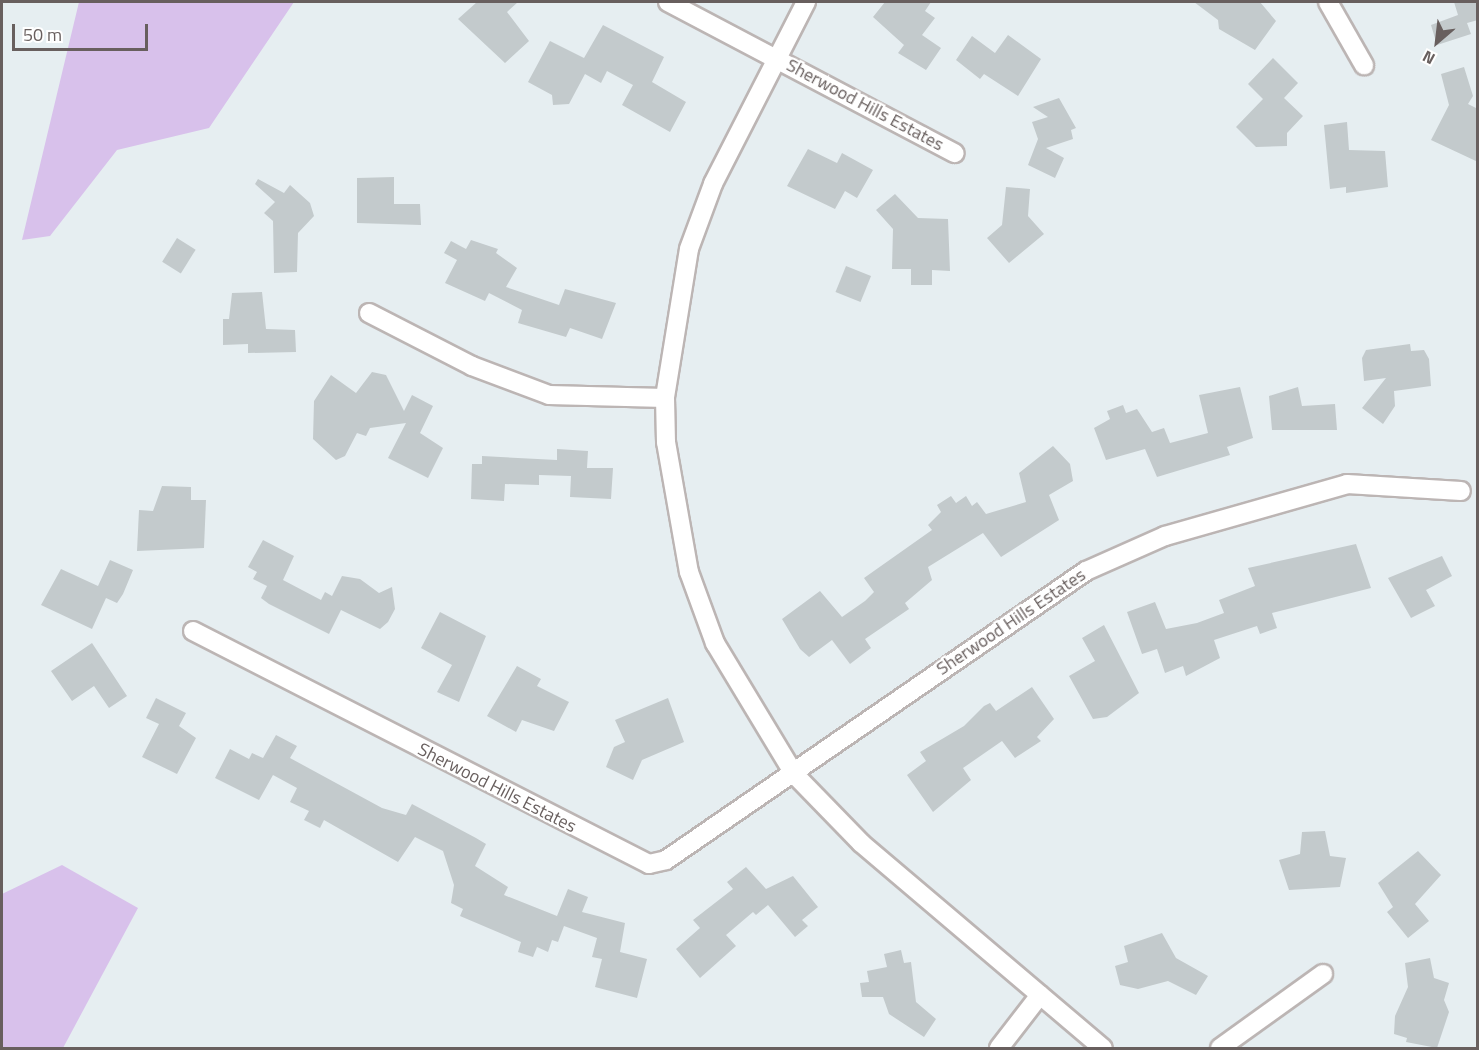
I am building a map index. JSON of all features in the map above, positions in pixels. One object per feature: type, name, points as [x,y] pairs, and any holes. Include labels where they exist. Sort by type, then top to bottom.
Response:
[{"type":"street","name":"Sherwood Hills Estates","points":[[668,2],[955,153]]},
{"type":"street","name":"Sherwood Hills Estates","points":[[806,2],[713,184],[689,249],[665,398],[666,442],[689,572],[716,643],[794,774],[861,843],[1103,1048]]},
{"type":"street","points":[[1328,2],[1364,65]]},
{"type":"street","points":[[369,314],[472,366],[549,395],[665,398]]},
{"type":"street","name":"Sherwood Hills Estates","points":[[193,630],[649,864],[666,860],[794,774],[1045,595],[1165,536],[1347,484],[1461,491]]},
{"type":"street","points":[[1220,1048],[1323,974]]},
{"type":"street","points":[[999,1048],[1040,995]]},
{"type":"shaded area","points":[[79,2],[294,2],[209,128],[117,150],[50,236],[22,240]]},
{"type":"shaded area","points":[[62,865],[138,908],[63,1048],[2,1048],[2,894]]},
{"type":"building","points":[[477,2],[518,2],[507,12],[529,41],[505,63],[458,19]]},
{"type":"building","points":[[885,2],[931,2],[925,11],[935,18],[922,35],[941,48],[926,70],[898,53],[904,45],[873,17]]},
{"type":"building","points":[[1194,2],[1260,2],[1276,21],[1255,50],[1219,29],[1218,20]]},
{"type":"building","points":[[1454,2],[1478,2],[1478,20],[1467,23],[1471,34],[1437,45],[1431,25],[1458,15]]},
{"type":"building","points":[[603,25],[664,57],[652,82],[686,102],[670,132],[622,105],[633,85],[607,71],[601,83],[585,74],[569,104],[553,105],[552,95],[528,82],[550,41],[584,58]]},
{"type":"building","points":[[1008,35],[1041,59],[1018,96],[984,74],[980,79],[956,60],[972,36],[995,53]]},
{"type":"building","points":[[1273,58],[1298,83],[1284,98],[1303,116],[1287,133],[1287,146],[1256,147],[1236,127],[1263,99],[1248,84]]},
{"type":"building","points":[[1464,67],[1473,96],[1468,104],[1478,109],[1478,162],[1431,140],[1449,105],[1441,74]]},
{"type":"building","points":[[1059,98],[1076,128],[1071,130],[1073,139],[1046,148],[1064,158],[1055,178],[1028,165],[1038,139],[1032,122],[1048,117],[1033,107]]},
{"type":"building","points":[[1347,122],[1349,150],[1385,151],[1388,187],[1346,193],[1346,187],[1330,189],[1324,125]]},
{"type":"building","points":[[808,149],[837,163],[842,153],[873,170],[857,198],[845,191],[835,209],[787,186]]},
{"type":"building","points":[[394,177],[394,204],[420,204],[421,225],[357,223],[357,178]]},
{"type":"building","points":[[258,179],[284,193],[290,185],[310,203],[314,216],[298,233],[297,272],[274,273],[273,221],[264,213],[275,202],[255,184]]},
{"type":"building","points":[[1006,187],[1030,189],[1028,216],[1044,234],[1009,263],[987,238],[1002,225]]},
{"type":"building","points":[[895,194],[918,218],[948,219],[950,271],[932,270],[932,285],[911,285],[911,269],[892,269],[893,229],[876,210]]},
{"type":"building","points":[[177,238],[196,250],[181,273],[162,262]]},
{"type":"building","points":[[471,240],[498,249],[496,253],[517,268],[506,287],[559,305],[565,289],[616,303],[602,339],[570,328],[566,337],[518,323],[522,310],[489,293],[485,301],[445,283],[457,260],[444,253],[451,241],[466,249]]},
{"type":"building","points":[[846,266],[871,276],[861,302],[836,292]]},
{"type":"building","points":[[262,292],[266,329],[295,330],[296,352],[248,353],[248,344],[223,345],[223,319],[229,319],[232,293]]},
{"type":"building","points":[[1410,344],[1411,351],[1424,350],[1429,359],[1431,386],[1394,391],[1395,406],[1383,424],[1362,408],[1386,378],[1364,381],[1362,358],[1366,350]]},
{"type":"building","points":[[372,372],[386,375],[404,411],[412,395],[433,406],[420,433],[443,448],[428,478],[388,458],[406,423],[370,428],[366,436],[357,433],[345,456],[336,460],[313,439],[314,401],[331,375],[356,393]]},
{"type":"building","points":[[1240,387],[1253,438],[1227,447],[1230,455],[1157,477],[1145,449],[1106,460],[1094,428],[1110,419],[1107,411],[1123,405],[1126,413],[1137,409],[1152,432],[1164,428],[1170,443],[1208,433],[1199,395]]},
{"type":"building","points":[[1298,387],[1302,406],[1335,404],[1337,430],[1272,430],[1269,396]]},
{"type":"building","points":[[1053,446],[1070,464],[1073,481],[1049,495],[1059,520],[1001,557],[983,533],[928,567],[932,580],[905,603],[909,609],[865,639],[871,648],[850,664],[832,640],[809,657],[800,649],[782,619],[820,591],[842,617],[865,601],[874,592],[864,578],[932,530],[928,525],[941,512],[937,505],[951,496],[956,503],[966,496],[972,506],[977,502],[986,514],[1026,502],[1019,473]]},
{"type":"building","points":[[557,449],[588,451],[587,468],[613,468],[611,499],[570,497],[571,476],[539,475],[539,485],[505,484],[504,501],[471,499],[472,464],[482,464],[482,456],[557,460]]},
{"type":"building","points":[[162,486],[191,487],[191,500],[206,500],[204,548],[137,551],[139,510],[153,511]]},
{"type":"building","points":[[263,540],[294,556],[283,580],[321,600],[325,592],[332,596],[342,576],[360,579],[379,593],[392,587],[395,609],[388,622],[380,629],[341,610],[329,634],[269,604],[261,598],[267,586],[253,579],[257,572],[248,567]]},
{"type":"building","points":[[1356,544],[1371,588],[1272,613],[1277,628],[1260,634],[1257,626],[1214,640],[1220,658],[1186,676],[1183,666],[1165,673],[1157,649],[1142,654],[1127,612],[1155,602],[1166,629],[1197,623],[1224,613],[1219,600],[1255,586],[1248,568]]},
{"type":"building","points":[[1442,556],[1452,576],[1426,590],[1435,606],[1411,618],[1388,578]]},
{"type":"building","points":[[110,560],[133,570],[117,603],[106,598],[92,629],[41,605],[61,569],[98,586]]},
{"type":"building","points":[[440,612],[486,636],[459,702],[437,692],[452,665],[421,648]]},
{"type":"building","points":[[1104,625],[1139,693],[1107,717],[1093,719],[1069,676],[1095,661],[1082,638]]},
{"type":"building","points":[[92,643],[127,696],[109,708],[94,686],[72,701],[51,671]]},
{"type":"building","points":[[517,666],[541,679],[537,686],[569,702],[554,731],[522,720],[516,732],[487,716]]},
{"type":"building","points":[[1032,687],[1054,719],[1037,737],[1041,741],[1015,758],[1002,741],[963,768],[971,780],[933,812],[907,775],[926,761],[920,752],[964,726],[984,706],[990,703],[996,711]]},
{"type":"building","points":[[156,698],[186,713],[179,726],[196,738],[177,774],[142,757],[159,724],[146,718]]},
{"type":"building","points":[[668,698],[684,742],[642,760],[633,780],[606,767],[614,747],[625,742],[615,720]]},
{"type":"building","points":[[276,735],[297,746],[290,758],[382,808],[406,815],[412,804],[486,844],[475,866],[508,887],[504,895],[557,916],[568,889],[588,897],[582,912],[625,923],[620,952],[647,959],[637,998],[595,987],[602,959],[592,957],[597,938],[564,926],[558,942],[552,940],[548,952],[537,947],[533,957],[518,952],[521,942],[460,916],[463,909],[451,903],[454,885],[443,851],[415,837],[398,862],[324,820],[320,828],[304,820],[309,811],[290,802],[297,788],[273,775],[259,800],[215,778],[230,749],[249,759],[252,753],[263,758]]},
{"type":"building","points":[[1325,831],[1330,856],[1346,858],[1340,887],[1289,890],[1279,860],[1300,854],[1302,832]]},
{"type":"building","points":[[1418,851],[1441,875],[1415,904],[1429,921],[1408,938],[1387,912],[1393,907],[1378,883]]},
{"type":"building","points":[[746,867],[766,889],[793,876],[818,907],[802,920],[808,926],[795,937],[768,905],[756,915],[753,912],[726,935],[736,946],[700,978],[676,949],[700,928],[693,920],[733,889],[727,882]]},
{"type":"building","points":[[1162,933],[1176,958],[1208,976],[1196,995],[1168,981],[1138,989],[1120,985],[1115,966],[1128,962],[1124,946]]},
{"type":"building","points":[[901,950],[904,963],[911,962],[916,1002],[936,1019],[924,1037],[889,1014],[883,997],[862,997],[860,983],[869,982],[867,971],[887,967],[884,954]]},
{"type":"building","points":[[1430,958],[1434,978],[1449,983],[1444,1000],[1449,1012],[1437,1048],[1406,1042],[1407,1038],[1394,1034],[1395,1016],[1408,987],[1405,963]]}]
